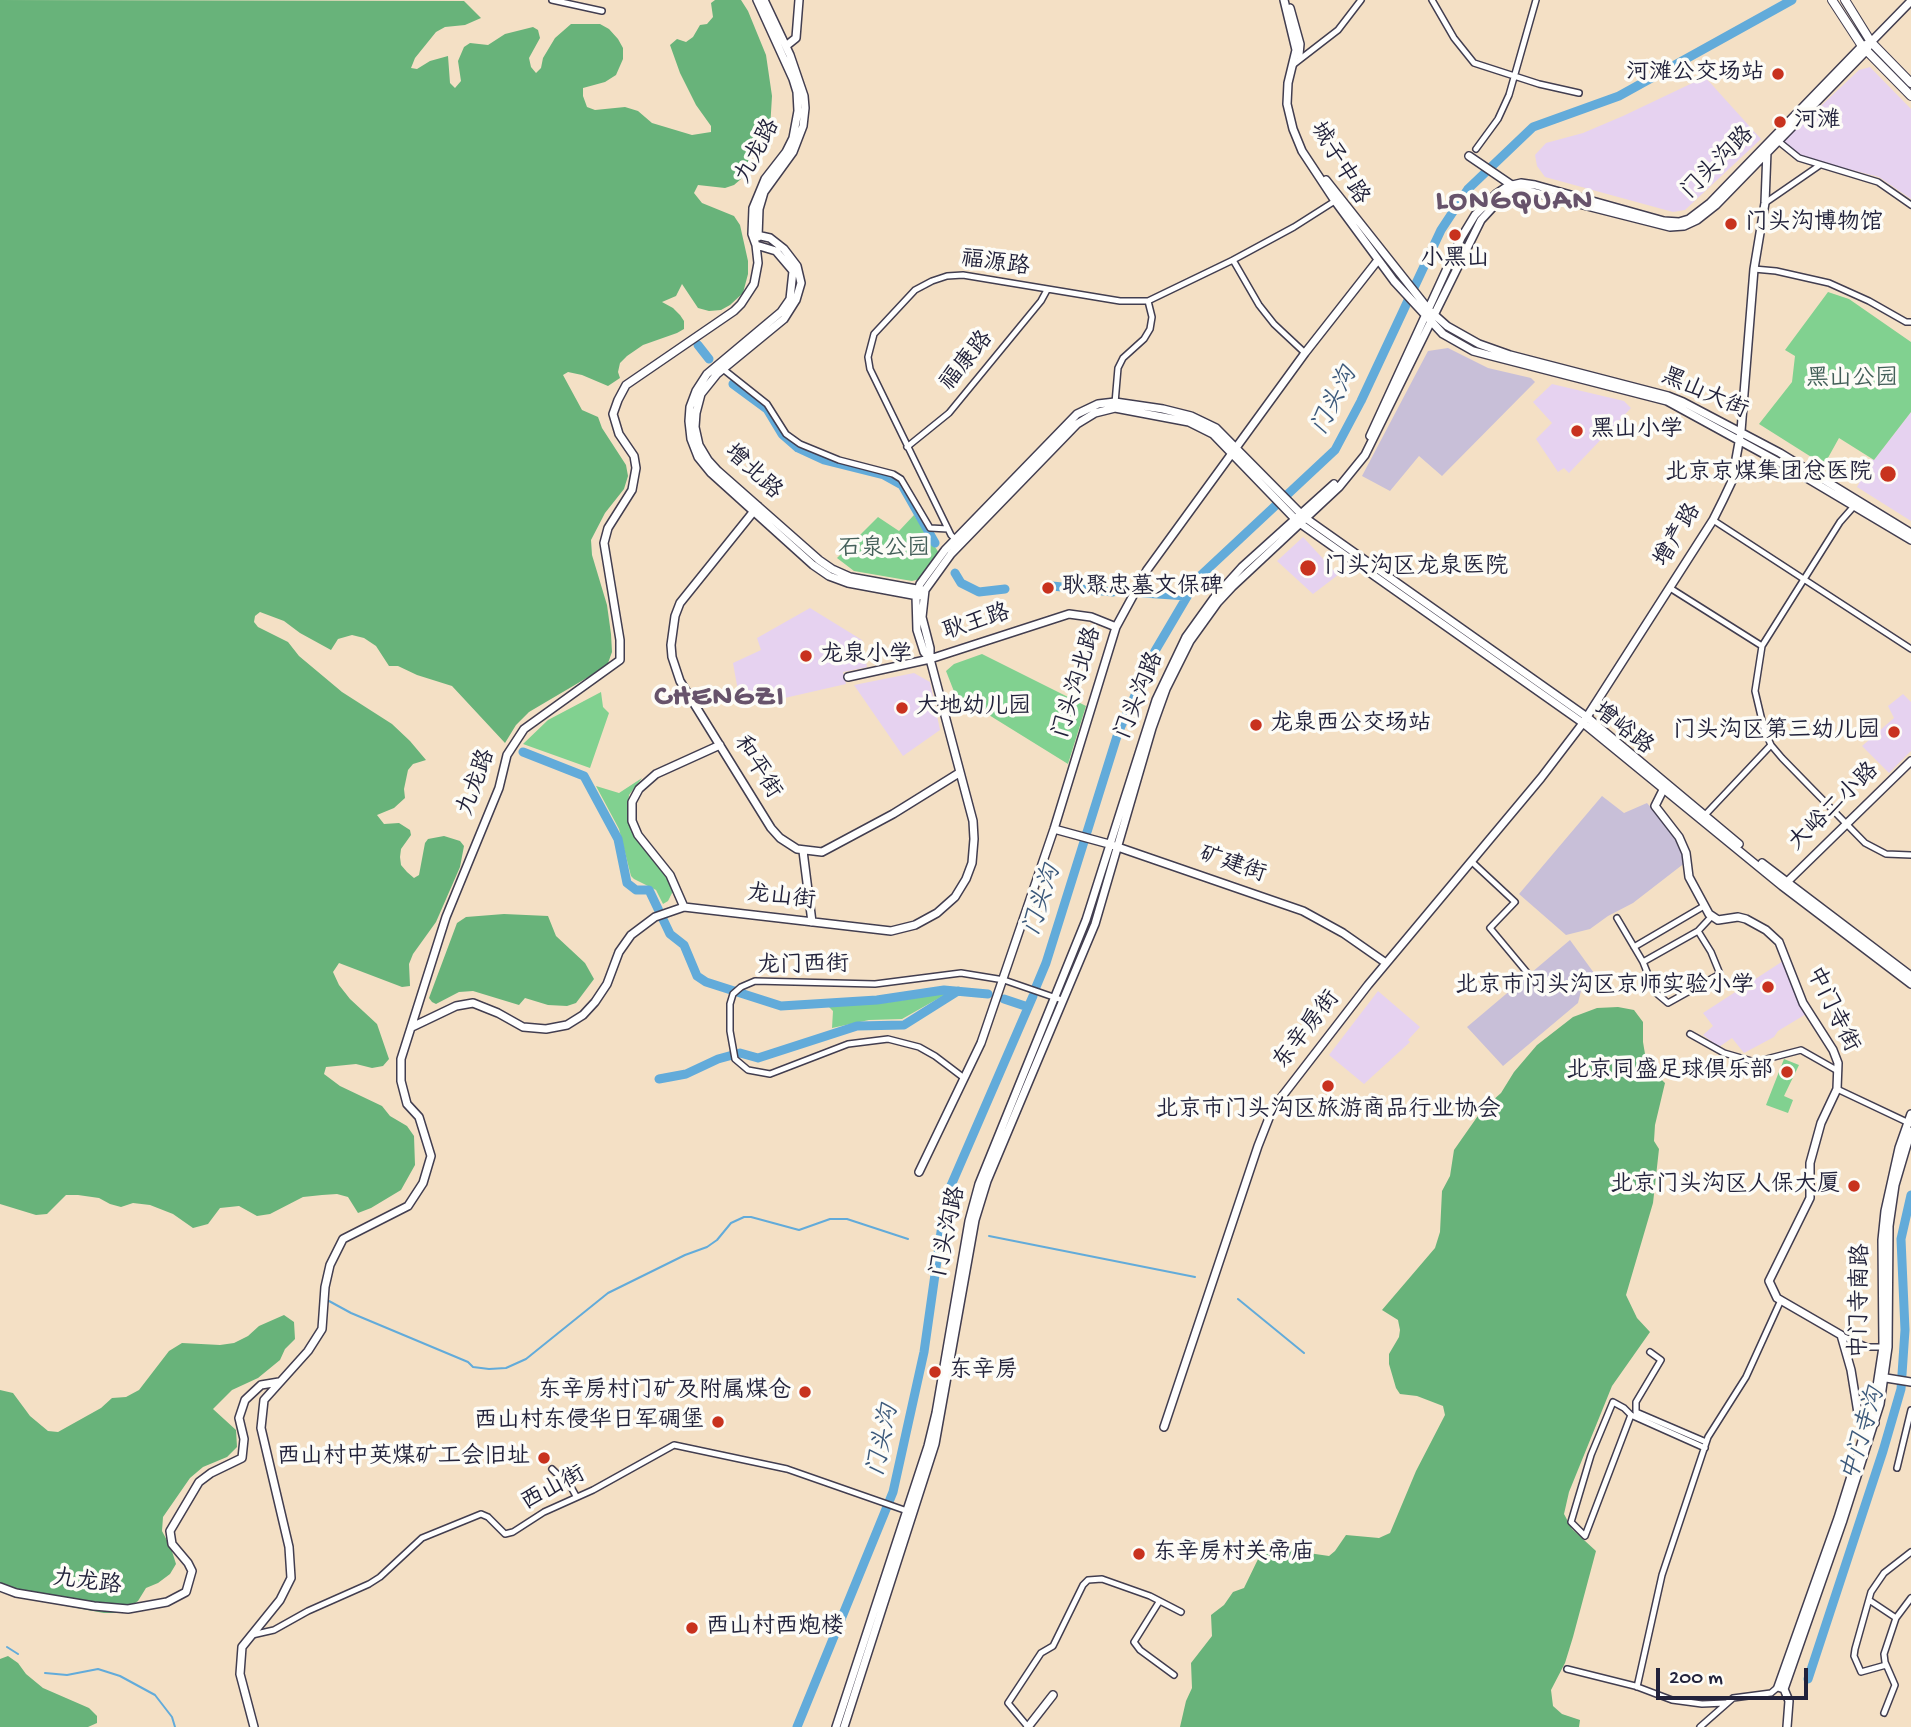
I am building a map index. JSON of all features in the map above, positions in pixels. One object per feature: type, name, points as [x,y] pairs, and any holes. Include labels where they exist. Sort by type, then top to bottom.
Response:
[{"type":"main road","points":[[1845,0],[1871,42],[1911,83]]},
{"type":"main road","points":[[1833,1],[1864,49],[1911,96]]},
{"type":"street","points":[[552,0],[602,11]]},
{"type":"street","name":"九龙路","points":[[254,1727],[240,1674],[242,1647],[280,1600],[291,1578],[289,1547],[261,1428],[264,1400],[308,1350],[322,1329],[325,1287],[330,1265],[343,1239],[408,1206],[423,1184],[431,1156],[419,1118],[407,1104],[401,1081],[401,1059],[446,918],[499,788],[507,755],[524,729],[620,660],[620,640],[604,543],[608,528],[632,489],[636,468],[634,456],[619,434],[613,414],[618,400],[626,385],[741,304],[754,284],[758,263],[751,223],[757,196],[765,179],[786,152],[793,138],[799,111],[793,79],[757,0]]},
{"type":"street","name":"九龙路","points":[[755,234],[764,192],[793,152],[803,126],[804,96],[786,46],[764,0]]},
{"type":"street","points":[[786,46],[796,38],[799,0]]},
{"type":"street","name":"城子中路","points":[[1286,0],[1296,50],[1296,63],[1288,83],[1287,104],[1302,151],[1394,281],[1418,309],[1430,316]]},
{"type":"street","points":[[1296,63],[1338,30],[1361,0]]},
{"type":"street","points":[[1432,0],[1454,38],[1474,64],[1579,93]]},
{"type":"street","points":[[1476,149],[1498,119],[1509,95],[1536,0]]},
{"type":"street","name":"门头沟路","points":[[836,1727],[935,1444],[975,1220],[983,1194],[1086,920],[1107,844],[1156,700],[1186,637],[1214,598],[1242,566],[1339,487],[1365,455],[1430,316],[1480,220],[1504,195],[1514,188],[1520,189],[1670,227],[1684,226],[1697,220],[1716,205],[1765,150],[1911,1]]},
{"type":"street","name":"门头沟路","points":[[1765,150],[1778,141],[1864,49]]},
{"type":"street","points":[[1778,141],[1800,158],[1878,181],[1911,205]]},
{"type":"street","name":"增产路","points":[[1585,720],[1713,520],[1732,481],[1741,431],[1754,269],[1765,203],[1765,150]]},
{"type":"street","points":[[1473,159],[1514,188]]},
{"type":"street","points":[[1765,203],[1820,165]]},
{"type":"street","name":"城子中路","points":[[1337,199],[1422,300],[1430,316]]},
{"type":"street","name":"福源路","points":[[958,542],[948,529],[870,369],[870,345],[882,324],[915,290],[947,276],[963,275],[1120,301],[1148,300],[1233,260],[1337,199]]},
{"type":"street","name":"增北路","points":[[755,234],[771,239],[791,257],[800,273],[801,284],[796,300],[783,319],[723,369],[701,394],[695,427],[699,445],[708,460],[755,509],[813,565],[829,576],[848,583],[920,593]]},
{"type":"street","name":"增北路","points":[[755,509],[711,473],[698,457],[691,439],[689,421],[690,407],[696,391],[707,374],[781,312],[790,299],[793,271],[776,251],[756,245]]},
{"type":"street","points":[[1233,260],[1259,305],[1274,324],[1305,353]]},
{"type":"street","name":"门头沟北路","points":[[919,1172],[981,1043],[1004,980],[1054,829],[1116,626],[1147,570],[1305,353],[1378,260]]},
{"type":"street","points":[[1754,269],[1829,283],[1906,322],[1911,322]]},
{"type":"street","name":"福康路","points":[[907,447],[949,413],[1041,301],[1047,290]]},
{"type":"street","points":[[1115,405],[1118,368],[1150,329],[1152,317],[1148,300]]},
{"type":"street","name":"黑山大街","points":[[1430,316],[1479,344],[1510,355],[1668,396],[1741,431],[1911,533]]},
{"type":"street","name":"黑山大街","points":[[1430,316],[1443,334],[1473,351],[1667,401],[1855,505],[1911,540]]},
{"type":"street","points":[[723,369],[767,404],[786,434],[800,444],[829,457],[893,474],[901,479],[930,528],[948,529]]},
{"type":"street","points":[[920,593],[945,550],[958,542],[1077,414],[1098,404],[1115,405],[1202,426],[1234,450],[1299,518]]},
{"type":"street","points":[[1855,505],[1840,522],[1762,646],[1755,691],[1761,720],[1771,745],[1846,825],[1865,844],[1886,854],[1911,855]]},
{"type":"street","name":"和平街","points":[[755,509],[688,591],[677,610],[672,635],[672,657],[680,681],[771,828],[780,838],[803,851]]},
{"type":"street","name":"门头沟路","points":[[1058,998],[1095,924],[1152,727],[1166,690],[1190,641],[1218,602],[1299,518]]},
{"type":"street","name":"增峪路","points":[[1299,518],[1585,720],[1786,883],[1911,976]]},
{"type":"street","points":[[1713,520],[1911,649]]},
{"type":"street","points":[[1670,588],[1762,646]]},
{"type":"street","name":"龙山街","points":[[412,1027],[456,1006],[473,1003],[523,1027],[546,1029],[567,1025],[583,1015],[595,1002],[607,984],[619,952],[631,935],[655,917],[684,907],[891,931],[915,925],[937,913],[955,897],[972,863],[974,839],[973,821],[930,659],[920,593]]},
{"type":"street","name":"耿王路","points":[[848,677],[930,659],[1069,614],[1091,617],[1116,626]]},
{"type":"street","name":"增峪路","points":[[1585,720],[1782,886],[1911,984]]},
{"type":"street","name":"东辛房街","points":[[1164,1427],[1269,1118],[1304,1066],[1585,720]]},
{"type":"street","points":[[684,907],[670,875],[638,835],[632,821],[632,802],[639,789],[656,774],[720,745]]},
{"type":"street","points":[[1705,815],[1771,745]]},
{"type":"street","name":"大峪二小路","points":[[1786,883],[1911,761]]},
{"type":"street","points":[[812,922],[803,851],[816,853],[829,849],[959,773]]},
{"type":"street","points":[[1643,962],[1698,931],[1712,917],[1689,877],[1686,853],[1679,837],[1655,806],[1664,788]]},
{"type":"street","name":"矿建街","points":[[1054,829],[1107,844],[1303,911],[1343,933],[1386,963]]},
{"type":"street","points":[[1471,862],[1515,902],[1490,928],[1535,982]]},
{"type":"street","points":[[1634,947],[1704,906]]},
{"type":"street","name":"中门寺街","points":[[1712,917],[1718,920],[1738,917],[1746,919],[1766,930],[1779,942],[1804,1003],[1833,1050],[1838,1071],[1836,1089],[1814,1144],[1810,1163],[1810,1198],[1769,1281],[1772,1291],[1781,1300]]},
{"type":"street","points":[[1617,918],[1643,962],[1655,992],[1668,1003],[1720,974],[1698,931]]},
{"type":"street","name":"龙门西街","points":[[964,1078],[919,1047],[888,1039],[848,1044],[769,1074],[748,1070],[735,1059],[730,1004],[733,994],[755,981],[875,984],[961,974],[1004,980],[1058,998]]},
{"type":"street","points":[[1690,1034],[1724,1053],[1755,1062],[1801,1050],[1838,1071]]},
{"type":"street","points":[[1836,1089],[1910,1120]]},
{"type":"street","name":"中门寺南路","points":[[1781,1688],[1885,1378],[1882,1240],[1890,1183],[1910,1120]]},
{"type":"street","name":"中门寺南路","points":[[1885,1348],[1889,1226],[1895,1185],[1911,1131]]},
{"type":"street","points":[[1637,1687],[1662,1575],[1705,1445],[1723,1411],[1746,1377],[1781,1300],[1867,1347],[1885,1348]]},
{"type":"street","points":[[1841,1335],[1851,1370],[1858,1413],[1872,1422]]},
{"type":"street","points":[[1650,1352],[1661,1360],[1636,1402],[1636,1412],[1705,1445]]},
{"type":"street","points":[[1885,1378],[1908,1381]]},
{"type":"street","name":"九龙路","points":[[0,1587],[94,1606],[128,1609],[167,1602],[186,1592],[192,1571],[172,1544],[170,1531],[199,1482],[242,1458],[244,1438],[240,1418],[244,1400],[261,1385],[280,1382]]},
{"type":"street","points":[[1631,1416],[1585,1536],[1571,1522],[1591,1455],[1613,1402],[1631,1416],[1705,1445]]},
{"type":"street","points":[[1897,1468],[1911,1410]]},
{"type":"street","name":"西山街","points":[[252,1635],[274,1630],[308,1611],[369,1584],[422,1538],[481,1514],[488,1517],[505,1534],[513,1532],[544,1512],[593,1490],[674,1444],[787,1469],[910,1512]]},
{"type":"street","points":[[552,1469],[571,1487],[576,1496]]},
{"type":"street","name":"门头沟路","points":[[844,1727],[910,1512]]},
{"type":"street","points":[[1886,1665],[1861,1672],[1854,1656],[1869,1600],[1884,1573],[1911,1552]]},
{"type":"street","points":[[1053,1695],[1028,1727],[1008,1703],[1041,1653],[1053,1646],[1083,1584],[1088,1580],[1102,1579],[1150,1596],[1181,1612]]},
{"type":"street","points":[[1884,1713],[1895,1685],[1884,1654],[1896,1618],[1911,1598]]},
{"type":"street","points":[[1869,1600],[1896,1618]]},
{"type":"street","points":[[1159,1602],[1134,1642],[1140,1650],[1174,1675]]},
{"type":"street","points":[[1567,1670],[1637,1687],[1672,1700],[1702,1704],[1726,1703]]},
{"type":"street","points":[[1700,1727],[1726,1703],[1738,1696],[1771,1693],[1781,1688],[1790,1709],[1787,1727]]},
{"type":"shaded area","points":[[1870,67],[1911,109],[1911,199],[1879,177],[1813,160],[1797,153],[1784,141],[1859,70]]},
{"type":"shaded area","points":[[1705,77],[1761,139],[1685,210],[1673,212],[1545,177],[1537,166],[1535,155],[1546,143],[1583,133]]},
{"type":"shaded area","points":[[1448,348],[1488,368],[1531,378],[1535,382],[1442,476],[1419,456],[1390,491],[1362,476],[1428,351]]},
{"type":"shaded area","name":"黑山小学","points":[[1552,384],[1624,401],[1631,408],[1569,473],[1564,468],[1558,472],[1536,439],[1552,423],[1533,402]]},
{"type":"shaded area","name":"北京京煤集团总医院","points":[[1911,412],[1911,521],[1857,487],[1872,459],[1874,460]]},
{"type":"shaded area","name":"门头沟区龙泉医院","points":[[1303,537],[1338,575],[1313,594],[1277,561]]},
{"type":"shaded area","name":"龙泉小学","points":[[810,608],[862,640],[867,667],[843,672],[846,684],[741,708],[733,663],[761,650],[757,638]]},
{"type":"shaded area","name":"大地幼儿园","points":[[914,673],[930,682],[940,730],[903,756],[854,685]]},
{"type":"shaded area","name":"门头沟区第三幼儿园","points":[[1903,694],[1911,702],[1911,751],[1889,773],[1862,746],[1894,718],[1888,706]]},
{"type":"shaded area","points":[[1602,796],[1624,813],[1647,803],[1678,842],[1686,862],[1633,903],[1590,929],[1566,935],[1519,894]]},
{"type":"shaded area","points":[[1570,940],[1594,973],[1583,983],[1578,1003],[1503,1066],[1467,1027]]},
{"type":"shaded area","name":"北京市门头沟区京师实验小学","points":[[1783,961],[1806,1014],[1778,1031],[1774,1037],[1744,1053],[1732,1038],[1719,1047],[1703,1035],[1713,1026],[1703,1013]]},
{"type":"shaded area","points":[[1378,991],[1420,1027],[1408,1040],[1410,1042],[1364,1084],[1329,1055]]},
{"type":"green space","points":[[0,0],[464,1],[481,18],[465,25],[445,27],[436,32],[415,58],[411,68],[417,69],[430,61],[448,56],[450,83],[455,88],[461,81],[458,61],[464,47],[470,43],[488,45],[505,34],[533,27],[538,30],[540,38],[529,58],[536,73],[555,38],[571,24],[600,24],[618,39],[623,48],[623,59],[616,75],[605,82],[583,88],[587,107],[595,110],[625,107],[638,111],[652,123],[692,135],[711,132],[711,126],[696,105],[670,45],[677,39],[686,42],[693,37],[700,25],[707,24],[713,17],[711,3],[715,0],[741,0],[766,55],[772,96],[770,129],[756,142],[741,179],[734,185],[725,188],[698,185],[694,193],[702,203],[734,216],[740,225],[748,261],[743,293],[721,310],[709,311],[698,308],[682,284],[676,296],[662,302],[680,315],[684,321],[684,329],[643,345],[627,356],[620,363],[620,378],[608,386],[582,375],[568,372],[563,375],[582,410],[598,417],[626,465],[628,476],[624,489],[605,513],[591,540],[592,555],[607,605],[611,634],[612,652],[607,666],[529,712],[516,725],[505,743],[452,686],[398,666],[389,666],[376,646],[364,638],[352,635],[338,639],[331,650],[284,621],[260,612],[255,616],[254,622],[258,627],[288,642],[299,656],[342,692],[392,724],[426,760],[413,764],[408,770],[405,798],[394,808],[377,815],[384,824],[399,823],[410,830],[411,835],[401,849],[400,857],[401,865],[407,872],[414,878],[419,875],[428,839],[444,836],[460,841],[464,846],[460,867],[436,922],[409,964],[410,986],[402,987],[339,963],[333,972],[350,999],[377,1024],[389,1059],[383,1066],[372,1068],[356,1064],[326,1067],[324,1074],[340,1086],[382,1106],[390,1116],[407,1126],[414,1136],[415,1165],[401,1190],[358,1213],[348,1197],[337,1194],[322,1195],[303,1197],[270,1214],[257,1216],[239,1206],[220,1208],[208,1224],[193,1228],[173,1214],[150,1205],[133,1203],[121,1207],[99,1198],[78,1195],[66,1195],[47,1214],[36,1215],[0,1204]]},
{"type":"green space","name":"黑山公园","points":[[1828,292],[1849,299],[1911,342],[1911,412],[1874,460],[1839,438],[1824,465],[1759,424],[1792,382],[1795,356],[1785,350]]},
{"type":"green space","name":"石泉公园","points":[[914,515],[939,553],[920,579],[912,581],[854,571],[837,558],[878,517],[899,531]]},
{"type":"green space","points":[[982,654],[1086,706],[1068,764],[955,694],[946,671],[954,664]]},
{"type":"green space","points":[[601,692],[603,707],[609,713],[590,768],[523,744],[548,720]]},
{"type":"green space","points":[[642,778],[629,795],[628,812],[634,837],[661,868],[673,891],[668,901],[663,904],[656,890],[631,876],[619,829],[596,786],[619,793]]},
{"type":"green space","points":[[504,914],[548,916],[556,936],[585,963],[594,979],[576,1003],[567,1006],[548,1005],[525,998],[519,1005],[473,991],[459,992],[436,1004],[432,1002],[429,998],[457,923],[466,917]]},
{"type":"green space","points":[[948,993],[902,1019],[869,1020],[832,1028],[833,1011],[828,1006],[884,1003]]},
{"type":"green space","points":[[1618,1007],[1634,1010],[1643,1022],[1647,1066],[1665,1083],[1655,1125],[1654,1141],[1659,1149],[1653,1203],[1626,1295],[1637,1318],[1650,1332],[1612,1386],[1569,1492],[1564,1514],[1572,1529],[1596,1551],[1565,1663],[1551,1690],[1553,1706],[1562,1714],[1580,1720],[1579,1727],[1180,1727],[1192,1688],[1191,1663],[1212,1636],[1211,1615],[1224,1605],[1233,1592],[1244,1588],[1260,1555],[1281,1549],[1329,1556],[1346,1535],[1379,1538],[1390,1533],[1416,1471],[1445,1415],[1443,1406],[1417,1396],[1400,1394],[1396,1388],[1389,1354],[1400,1330],[1398,1320],[1382,1310],[1435,1248],[1440,1232],[1442,1191],[1450,1176],[1454,1150],[1482,1110],[1501,1093],[1514,1072],[1537,1045],[1573,1017],[1597,1008]]},
{"type":"green space","points":[[1784,1059],[1799,1065],[1784,1096],[1793,1100],[1788,1113],[1766,1105]]},
{"type":"green space","points":[[284,1315],[294,1322],[295,1339],[285,1349],[280,1360],[258,1378],[232,1390],[213,1409],[236,1430],[237,1447],[227,1457],[203,1467],[190,1478],[163,1517],[162,1531],[176,1564],[170,1574],[146,1588],[138,1601],[120,1613],[104,1613],[12,1596],[0,1590],[0,1390],[13,1393],[30,1416],[48,1431],[58,1432],[101,1408],[112,1398],[126,1397],[139,1390],[169,1351],[182,1343],[234,1343],[259,1326]]},
{"type":"green space","points":[[8,1656],[43,1688],[89,1708],[97,1716],[97,1723],[88,1727],[0,1727],[0,1659]]},
{"type":"waterway","name":"门头沟","points":[[1036,987],[1046,963],[1118,733],[1155,651],[1198,578],[1335,450],[1361,401],[1441,230],[1468,189],[1533,127],[1619,96],[1792,0]]},
{"type":"waterway","points":[[698,345],[709,359]]},
{"type":"waterway","points":[[733,384],[767,409],[782,434],[798,448],[824,460],[884,475],[902,485],[935,543]]},
{"type":"waterway","points":[[955,573],[961,583],[979,592],[1005,589]]},
{"type":"waterway","points":[[1052,586],[1113,592]]},
{"type":"waterway","points":[[1143,593],[1187,596]]},
{"type":"waterway","points":[[523,752],[584,776],[618,839],[627,883],[636,890],[649,890],[670,934],[684,945],[697,976],[706,982],[781,1006],[877,1000],[944,990],[988,994]]},
{"type":"waterway","points":[[659,1079],[686,1074],[718,1059],[740,1053],[758,1058],[857,1026],[904,1025],[958,991]]},
{"type":"waterway","name":"门头沟","points":[[797,1727],[893,1492],[924,1352],[946,1197],[1033,996]]},
{"type":"waterway","points":[[1004,999],[1028,1007]]},
{"type":"waterway","name":"中门寺沟","points":[[1808,1679],[1901,1389],[1905,1330],[1901,1239],[1911,1195]]},
{"type":"waterway","points":[[329,1301],[351,1313],[468,1362],[473,1367],[506,1368],[526,1359],[608,1293],[707,1247],[717,1240],[731,1223],[744,1217],[799,1230],[830,1219],[847,1219],[908,1239]]},
{"type":"waterway","points":[[989,1236],[1195,1277]]},
{"type":"waterway","points":[[1238,1299],[1304,1353]]},
{"type":"waterway","points":[[7,1647],[18,1654]]},
{"type":"waterway","points":[[45,1673],[67,1675],[98,1669],[120,1676],[155,1695],[172,1717],[175,1727]]},
{"type":"place","name":"河滩公交场站","points":[[1778,74]]},
{"type":"place","name":"河滩","points":[[1780,122]]},
{"type":"place","name":"门头沟博物馆","points":[[1731,224]]},
{"type":"place","name":"小黑山","points":[[1455,235]]},
{"type":"place","name":"黑山小学","points":[[1577,431]]},
{"type":"place","name":"北京京煤集团总医院","points":[[1888,474]]},
{"type":"place","name":"门头沟区龙泉医院","points":[[1308,568]]},
{"type":"place","name":"耿聚忠墓文保碑","points":[[1048,588]]},
{"type":"place","name":"龙泉小学","points":[[806,656]]},
{"type":"place","name":"大地幼儿园","points":[[902,708]]},
{"type":"place","name":"龙泉西公交场站","points":[[1256,725]]},
{"type":"place","name":"门头沟区第三幼儿园","points":[[1894,732]]},
{"type":"place","name":"北京市门头沟区京师实验小学","points":[[1768,987]]},
{"type":"place","name":"北京同盛足球俱乐部","points":[[1787,1072]]},
{"type":"place","name":"北京市门头沟区旅游商品行业协会","points":[[1328,1086]]},
{"type":"place","name":"北京门头沟区人保大厦","points":[[1854,1186]]},
{"type":"place","name":"东辛房","points":[[935,1372]]},
{"type":"place","name":"东辛房村门矿及附属煤仓","points":[[805,1392]]},
{"type":"place","name":"西山村东侵华日军碉堡","points":[[718,1422]]},
{"type":"place","name":"西山村中英煤矿工会旧址","points":[[544,1458]]},
{"type":"place","name":"东辛房村关帝庙","points":[[1139,1554]]},
{"type":"place","name":"西山村西炮楼","points":[[692,1628]]},
{"type":"district","name":"LONGQUAN","points":[[1515,203]]},
{"type":"district","name":"CHENGZI","points":[[720,699]]}]
